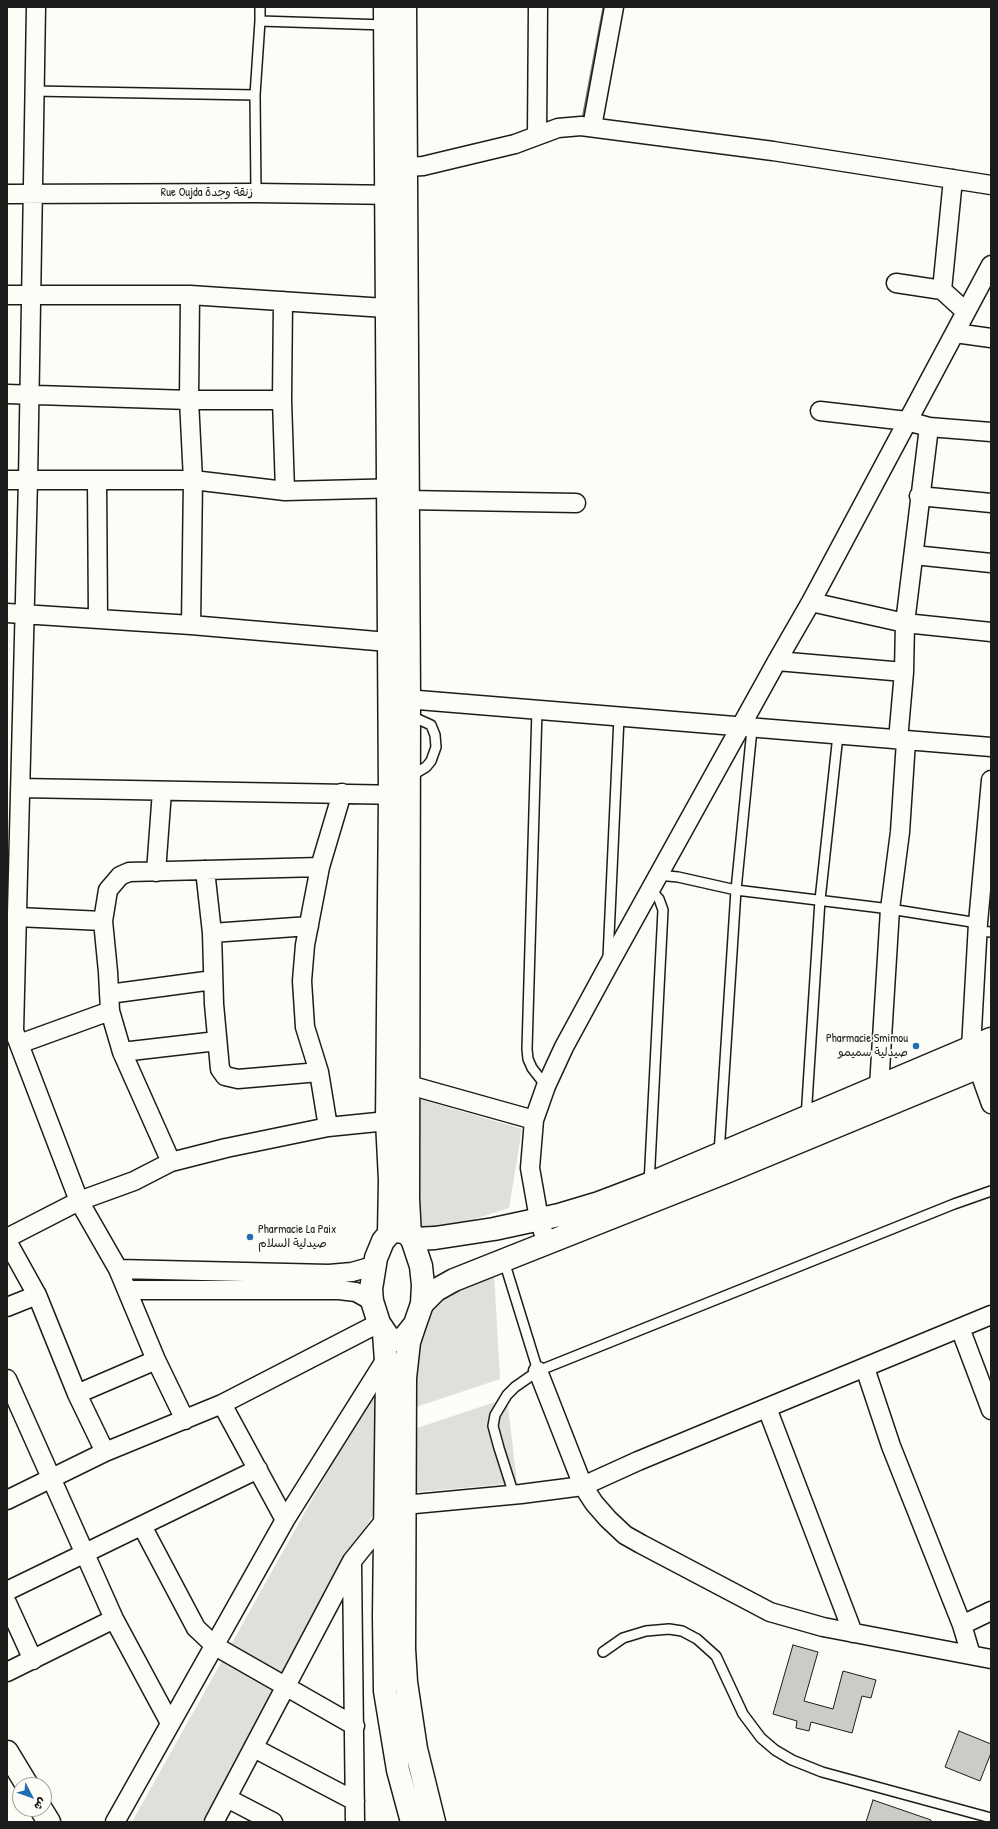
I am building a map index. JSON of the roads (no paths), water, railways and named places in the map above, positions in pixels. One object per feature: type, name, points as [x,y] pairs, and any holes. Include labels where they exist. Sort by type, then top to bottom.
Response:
[{"type":"main road","points":[[403,705],[388,642],[401,492],[386,309],[397,194],[405,7]]},
{"type":"main road","points":[[385,16],[397,168]]},
{"type":"main road","points":[[397,194],[408,309],[401,492],[403,705],[402,789],[387,1121],[390,1186],[389,1234],[379,1249],[373,1266],[371,1289],[372,1301],[381,1328],[386,1359],[384,1653],[386,1691],[398,1770],[412,1822]]},
{"type":"main road","points":[[402,789],[409,1085],[408,1199],[411,1237],[419,1257],[423,1275],[422,1304],[408,1348],[405,1378],[404,1505],[406,1682],[416,1750],[434,1822]]},
{"type":"main road","points":[[422,1304],[429,1296],[445,1284],[546,1244],[723,1163],[983,1054]]},
{"type":"main road","points":[[389,1234],[400,1231],[411,1237],[435,1238],[494,1229],[579,1209],[649,1184],[723,1163],[806,1118],[882,1097]]},
{"type":"main road","points":[[494,1229],[504,1261]]},
{"type":"main road","points":[[381,1328],[389,1338],[396,1340],[403,1339],[415,1324]]},
{"type":"main road","points":[[7,1752],[22,1777]]},
{"type":"street","points":[[36,7],[33,91],[28,480],[13,1036],[80,1201],[118,1269],[156,1360],[185,1420]]},
{"type":"street","points":[[537,136],[538,7]]},
{"type":"street","points":[[592,127],[614,7]]},
{"type":"street","points":[[397,168],[427,165],[515,144],[558,128],[592,127],[773,151],[991,185]]},
{"type":"street","points":[[942,290],[953,179]]},
{"type":"street","name":"Rue Oujda زنقة وجدة","points":[[7,194],[397,194]]},
{"type":"street","points":[[546,1244],[539,1219],[530,1168],[534,1120],[546,1086],[564,1047],[608,966],[745,728],[777,660],[811,602],[955,333],[965,311],[991,265]]},
{"type":"street","points":[[896,284],[942,290],[965,311]]},
{"type":"street","points":[[7,295],[190,295],[386,309],[408,309]]},
{"type":"street","points":[[190,295],[189,400],[193,480],[191,625]]},
{"type":"street","points":[[283,301],[282,400],[285,491]]},
{"type":"street","points":[[955,333],[991,338]]},
{"type":"street","points":[[7,394],[189,400],[282,400]]},
{"type":"street","points":[[820,411],[907,421],[929,427],[991,432]]},
{"type":"street","points":[[882,1097],[890,909],[900,832],[905,623],[914,555],[919,496],[929,427]]},
{"type":"street","points":[[7,480],[193,480],[285,491],[401,492],[576,503]]},
{"type":"street","points":[[97,480],[98,619]]},
{"type":"street","points":[[919,496],[991,503]]},
{"type":"street","points":[[914,555],[991,563]]},
{"type":"street","points":[[811,602],[905,623],[991,632]]},
{"type":"street","points":[[7,613],[191,625],[388,642]]},
{"type":"street","points":[[777,660],[904,672]]},
{"type":"street","points":[[403,705],[537,710],[991,747]]},
{"type":"street","points":[[991,780],[987,873],[982,929],[983,1054],[991,1104]]},
{"type":"street","points":[[20,788],[342,793],[402,789]]},
{"type":"street","points":[[156,872],[162,791]]},
{"type":"street","points":[[328,1127],[319,1072],[305,1027],[302,981],[309,926],[320,867],[342,793]]},
{"type":"street","points":[[171,1162],[122,1052],[109,1002],[103,921],[108,890],[120,876],[129,872],[320,867]]},
{"type":"street","points":[[205,870],[212,933],[213,980],[220,1069],[225,1076],[231,1079],[319,1072]]},
{"type":"street","points":[[17,917],[103,921]]},
{"type":"street","points":[[212,933],[309,926]]},
{"type":"street","points":[[13,1036],[109,1002],[213,980]]},
{"type":"street","points":[[122,1052],[217,1041]]},
{"type":"street","points":[[409,1085],[534,1120]]},
{"type":"street","points":[[7,1238],[80,1201],[134,1181],[171,1162],[200,1154],[328,1127],[387,1121]]},
{"type":"street","points":[[7,1241],[37,1295],[77,1394],[105,1452]]},
{"type":"street","points":[[118,1269],[329,1274],[352,1272],[373,1266]]},
{"type":"street","points":[[128,1290],[339,1290],[356,1292],[372,1301]]},
{"type":"street","points":[[7,1307],[37,1295]]},
{"type":"street","points":[[404,1505],[514,1495],[583,1486],[638,1461],[991,1315]]},
{"type":"street","points":[[7,1500],[105,1452],[222,1404],[381,1328]]},
{"type":"street","points":[[960,1328],[991,1410]]},
{"type":"street","points":[[115,1822],[285,1520],[386,1359]]},
{"type":"street","points":[[77,1394],[156,1360]]},
{"type":"street","points":[[865,1368],[891,1446],[962,1625],[971,1654]]},
{"type":"street","points":[[538,1372],[583,1486],[594,1503],[608,1520],[625,1534],[641,1544],[770,1612],[822,1627],[991,1659]]},
{"type":"street","points":[[7,1380],[114,1619],[170,1723]]},
{"type":"street","points":[[222,1404],[285,1520]]},
{"type":"street","points":[[767,1408],[853,1633]]},
{"type":"street","points":[[7,1591],[258,1469]]},
{"type":"street","points":[[214,1822],[352,1561],[385,1520]]},
{"type":"street","points":[[142,1526],[196,1628],[215,1646],[355,1726]]},
{"type":"street","points":[[352,1561],[355,1822]]},
{"type":"street","points":[[7,1603],[33,1660]]},
{"type":"street","points":[[962,1625],[991,1611]]},
{"type":"street","points":[[7,1672],[114,1619]]},
{"type":"street","points":[[254,1748],[355,1801]]},
{"type":"street","points":[[228,1798],[273,1822]]},
{"type":"lane","points":[[256,193],[255,95],[260,7]]},
{"type":"lane","points":[[260,20],[385,16]]},
{"type":"lane","points":[[33,91],[255,95]]},
{"type":"lane","points":[[537,710],[527,1049],[528,1059],[532,1068],[546,1086]]},
{"type":"lane","points":[[608,966],[619,717]]},
{"type":"lane","points":[[723,1163],[745,728]]},
{"type":"lane","points":[[806,1118],[820,900],[838,735]]},
{"type":"lane","points":[[649,1184],[663,910],[655,883],[678,877],[736,890],[890,909],[982,929]]},
{"type":"lane","points":[[514,1495],[493,1426],[495,1415],[507,1395],[538,1372],[954,1204],[991,1192]]},
{"type":"lane","points":[[504,1261],[538,1372]]},
{"type":"lane","points":[[603,1652],[623,1638],[646,1631],[669,1629],[682,1631],[697,1639],[716,1656],[742,1714],[761,1738],[792,1760],[822,1772],[991,1818]]},
{"type":"waterway","points":[[583,124],[605,7]]},
{"type":"place","name":"Pharmacie Smimou صيدلية سميمو","points":[[916,1046]]},
{"type":"place","name":"Pharmacie La Paix صيدلية السلام","points":[[250,1237]]}]
